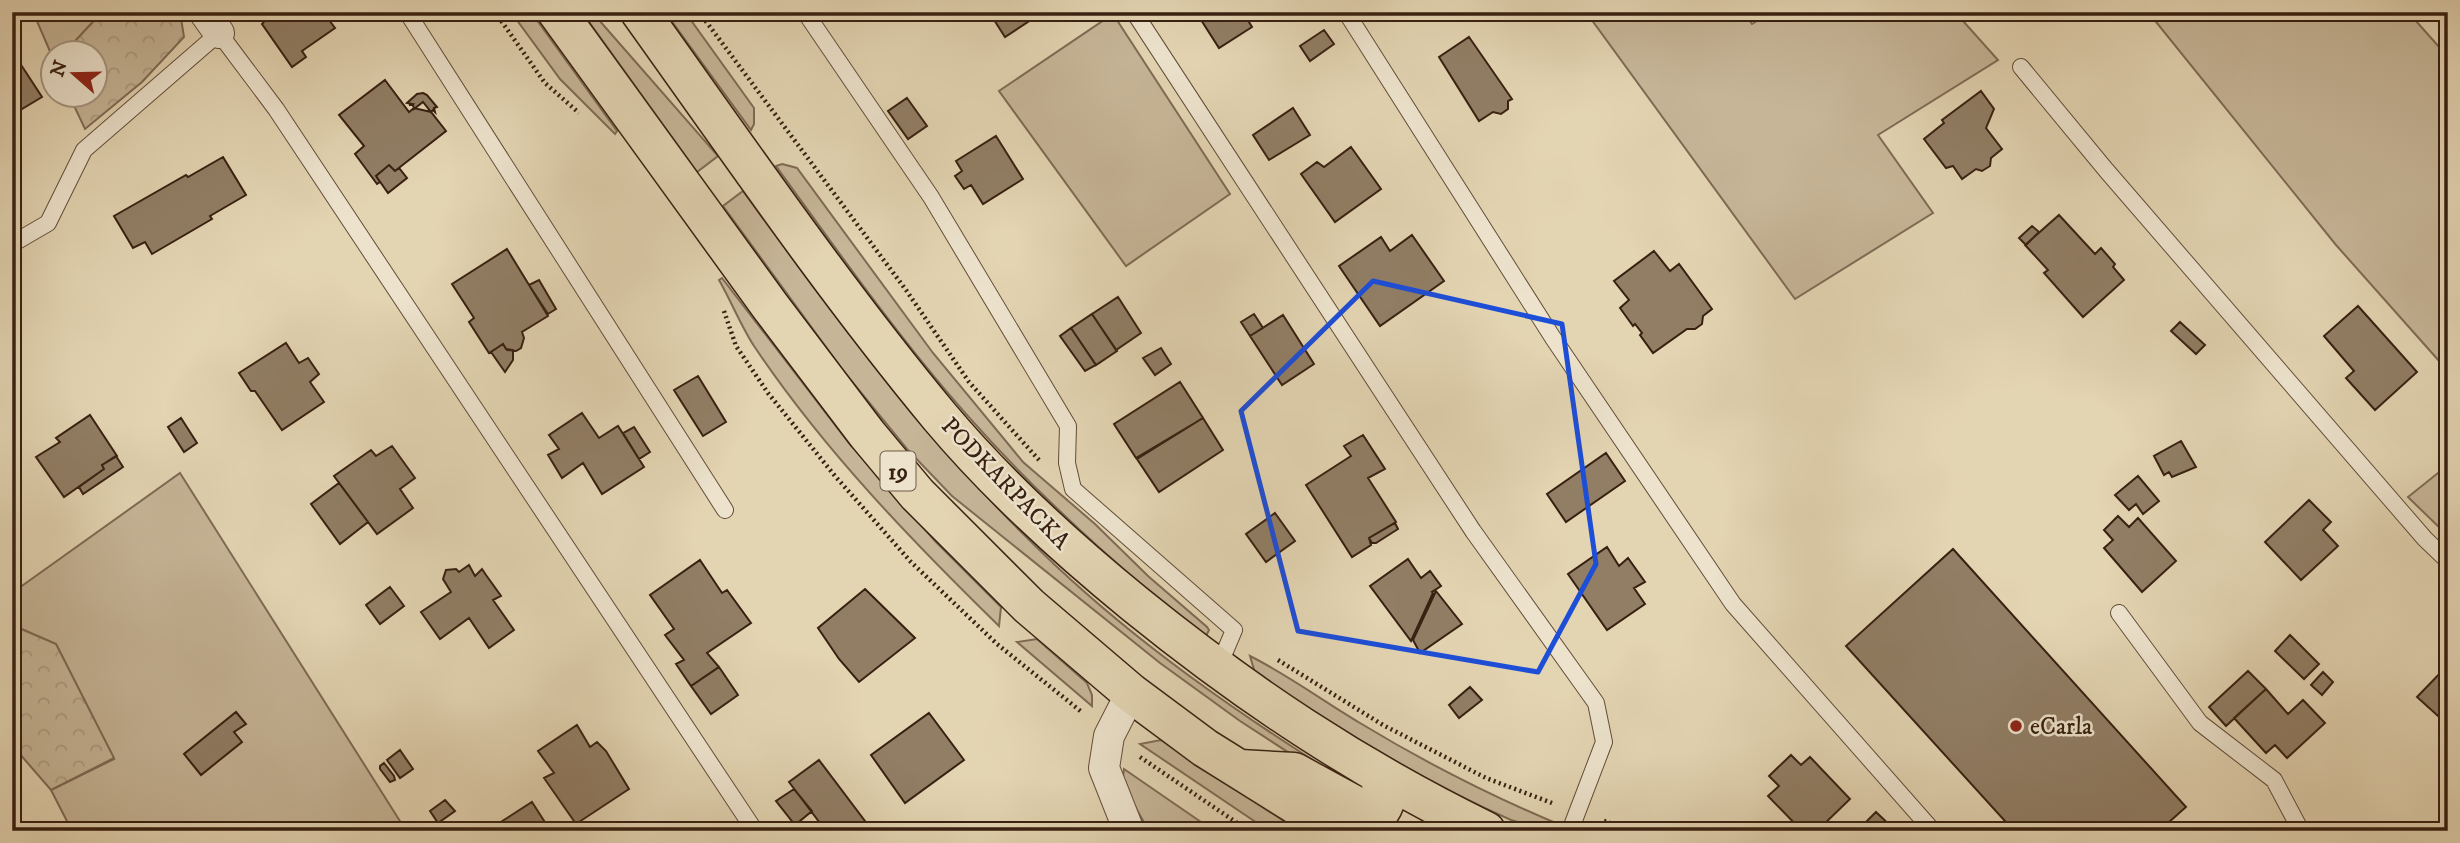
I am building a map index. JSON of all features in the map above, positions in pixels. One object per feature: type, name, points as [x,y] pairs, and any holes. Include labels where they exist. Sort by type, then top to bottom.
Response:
[{"type":"highway","name":"19","points":[[557,12],[770,306],[867,434],[917,494],[1029,606],[1131,693],[1205,748],[1338,831]]},
{"type":"highway","name":"PODKARPACKA","points":[[640,12],[750,168],[941,418],[1023,506],[1085,563],[1217,670],[1378,775],[1486,831]]},
{"type":"highway","points":[[1238,769],[1294,772],[1369,813],[1381,810],[1387,797],[1378,775]]},
{"type":"street","points":[[1129,831],[1104,768],[1114,724],[1131,693]]},
{"type":"lane","points":[[407,12],[725,510]]},
{"type":"lane","points":[[805,12],[931,197],[1068,426],[1067,463],[1073,489],[1234,631],[1217,670]]},
{"type":"lane","points":[[1134,12],[1473,531],[1596,703],[1604,742],[1570,831]]},
{"type":"lane","points":[[1346,12],[1553,338],[1732,604],[1933,831]]},
{"type":"lane","points":[[12,244],[48,223],[84,150],[212,23],[284,121],[755,831]]},
{"type":"lane","points":[[2021,67],[2106,170],[2448,561]]},
{"type":"lane","points":[[2119,613],[2200,723],[2274,780],[2301,831]]},
{"type":"path","points":[[699,12],[906,290],[969,382],[1038,459],[1073,489]]},
{"type":"path","points":[[1234,631],[1383,725],[1486,778],[1634,831]]},
{"type":"highlighted area","points":[[1373,281],[1562,324],[1596,564],[1538,672],[1298,631],[1241,411]]},
{"type":"green space","points":[[33,12],[102,12],[78,38],[44,38]]},
{"type":"green space","points":[[102,12],[180,12],[184,37],[142,82],[85,129],[75,108],[108,108],[108,38],[78,38]]},
{"type":"green space","points":[[511,12],[531,12],[617,131],[615,134],[560,79]]},
{"type":"green space","points":[[582,12],[592,12],[718,156],[697,172]]},
{"type":"green space","points":[[665,12],[685,12],[754,108],[754,124],[751,130]]},
{"type":"green space","points":[[1586,12],[1744,12],[1752,24],[1772,12],[1955,12],[1998,60],[1878,135],[1933,213],[1795,299]]},
{"type":"green space","points":[[2148,12],[2408,12],[2448,57],[2448,371],[2336,245]]},
{"type":"green space","points":[[1113,14],[1230,194],[1126,266],[999,91]]},
{"type":"green space","points":[[782,164],[797,168],[933,353],[1023,462],[1207,627],[1209,630],[1205,638],[1081,531],[1022,474],[966,414],[845,261],[776,166]]},
{"type":"green space","points":[[743,191],[890,386],[1011,522],[1121,623],[1225,702],[1335,774],[1331,780],[1240,721],[1160,663],[952,496],[907,449],[845,373],[723,206]]},
{"type":"green space","points":[[722,278],[849,443],[935,541],[1001,607],[999,626],[901,527],[809,421],[749,338],[719,280]]},
{"type":"green space","points":[[2448,465],[2448,536],[2408,497]]},
{"type":"green space","points":[[180,473],[405,829],[403,831],[72,831],[51,790],[114,759],[56,644],[12,625],[12,593]]},
{"type":"green space","points":[[12,625],[56,644],[114,758],[51,790],[12,745]]},
{"type":"green space","points":[[1037,639],[1087,683],[1092,695],[1092,706],[1017,642]]},
{"type":"green space","points":[[1250,656],[1406,750],[1551,821],[1531,824],[1511,820],[1444,788],[1348,733],[1255,673]]},
{"type":"green space","points":[[1161,740],[1299,831],[1269,831],[1140,744]]},
{"type":"green space","points":[[1124,769],[1214,831],[1149,831],[1122,784]]},
{"type":"building","points":[[263,12],[323,12],[335,28],[302,51],[306,57],[292,67],[262,24],[267,18]]},
{"type":"building","points":[[989,12],[1043,12],[1005,37]]},
{"type":"building","points":[[1196,12],[1253,12],[1246,17],[1252,27],[1219,48]]},
{"type":"building","points":[[1324,30],[1334,44],[1310,61],[1300,46]]},
{"type":"building","points":[[1469,37],[1512,99],[1508,101],[1508,109],[1501,114],[1493,112],[1479,121],[1439,57]]},
{"type":"building","points":[[12,51],[38,91],[38,99],[12,115]]},
{"type":"building","points":[[385,80],[409,112],[414,108],[431,112],[446,131],[395,171],[389,165],[376,176],[380,182],[377,184],[355,154],[364,146],[339,115]]},
{"type":"building","points":[[1981,91],[1994,109],[1986,128],[2002,149],[1991,158],[1990,166],[1982,171],[1976,169],[1962,179],[1953,166],[1946,168],[1924,139],[1944,123],[1942,120]]},
{"type":"building","points":[[423,93],[437,107],[434,108],[435,112],[431,112],[423,102],[414,109],[413,105],[409,105],[412,104],[407,103],[417,94]]},
{"type":"building","points":[[907,98],[927,126],[908,139],[888,111]]},
{"type":"building","points":[[1293,108],[1310,135],[1269,160],[1253,135]]},
{"type":"building","points":[[996,136],[1023,179],[983,204],[971,185],[964,189],[955,176],[962,171],[956,161]]},
{"type":"building","points":[[1351,147],[1381,189],[1335,222],[1301,174],[1317,162],[1324,167]]},
{"type":"building","points":[[223,157],[246,195],[210,216],[212,219],[152,254],[145,242],[133,248],[114,216]]},
{"type":"building","points":[[389,165],[395,171],[399,168],[407,178],[388,193],[376,176]]},
{"type":"building","points":[[2059,215],[2095,254],[2101,248],[2124,280],[2083,317],[2044,273],[2048,270],[2025,245]]},
{"type":"building","points":[[2032,226],[2039,232],[2026,245],[2019,238]]},
{"type":"building","points":[[1412,235],[1444,281],[1380,326],[1339,266],[1381,237],[1390,251]]},
{"type":"building","points":[[507,249],[548,316],[522,332],[524,338],[521,348],[516,351],[507,350],[503,344],[489,353],[469,322],[474,318],[452,284]]},
{"type":"building","points":[[1654,251],[1670,271],[1679,264],[1712,309],[1703,316],[1702,324],[1695,329],[1687,329],[1653,353],[1640,335],[1642,333],[1635,324],[1633,326],[1620,308],[1629,300],[1614,281]]},
{"type":"building","points":[[539,280],[556,309],[548,314],[529,285]]},
{"type":"building","points":[[1118,297],[1141,333],[1116,350],[1092,314]]},
{"type":"building","points":[[2358,306],[2417,372],[2375,410],[2346,378],[2354,371],[2324,336]]},
{"type":"building","points":[[1092,314],[1117,351],[1096,365],[1071,328]]},
{"type":"building","points":[[1254,314],[1263,328],[1250,336],[1241,322]]},
{"type":"building","points":[[1283,315],[1314,364],[1282,385],[1250,336]]},
{"type":"building","points":[[2180,322],[2205,345],[2196,354],[2171,331]]},
{"type":"building","points":[[1071,328],[1096,365],[1085,371],[1060,336]]},
{"type":"building","points":[[286,343],[299,363],[308,358],[319,374],[310,382],[324,402],[282,430],[239,373]]},
{"type":"building","points":[[503,344],[506,349],[513,350],[513,360],[505,372],[491,352]]},
{"type":"building","points":[[1161,348],[1171,364],[1155,375],[1143,358]]},
{"type":"building","points":[[698,376],[726,422],[703,436],[674,390]]},
{"type":"building","points":[[1180,382],[1203,418],[1136,458],[1114,424]]},
{"type":"building","points":[[582,413],[599,438],[618,426],[644,467],[602,494],[583,463],[562,478],[548,455],[559,449],[549,435]]},
{"type":"building","points":[[90,415],[117,456],[102,465],[104,469],[64,497],[36,457],[60,442],[56,438]]},
{"type":"building","points":[[181,418],[197,443],[184,452],[168,427]]},
{"type":"building","points":[[1203,418],[1223,450],[1159,492],[1137,459]]},
{"type":"building","points":[[634,427],[650,452],[639,459],[623,433]]},
{"type":"building","points":[[1363,435],[1385,469],[1368,478],[1396,522],[1369,538],[1371,545],[1352,557],[1306,485],[1351,456],[1344,446]]},
{"type":"building","points":[[2181,441],[2196,467],[2172,477],[2169,472],[2164,475],[2154,456]]},
{"type":"building","points":[[392,446],[415,478],[400,489],[413,508],[377,534],[334,476],[371,450],[376,456]]},
{"type":"building","points":[[1606,453],[1625,481],[1566,522],[1547,494]]},
{"type":"building","points":[[116,456],[123,467],[83,494],[79,487],[104,469],[102,465]]},
{"type":"building","points":[[2138,476],[2159,501],[2143,514],[2136,504],[2129,510],[2115,495]]},
{"type":"building","points":[[339,483],[368,522],[340,544],[311,504]]},
{"type":"building","points":[[2309,500],[2331,522],[2323,530],[2338,546],[2301,580],[2265,542]]},
{"type":"building","points":[[1275,513],[1295,541],[1266,562],[1246,534]]},
{"type":"building","points":[[2118,516],[2129,527],[2138,518],[2176,561],[2142,592],[2104,548],[2113,540],[2104,530]]},
{"type":"building","points":[[1395,523],[1398,529],[1372,543],[1369,538]]},
{"type":"building","points":[[1607,547],[1619,566],[1628,558],[1645,582],[1634,588],[1645,604],[1607,630],[1568,574]]},
{"type":"building","name":"eCarla","points":[[1953,549],[2186,807],[2159,831],[2014,831],[1846,646]]},
{"type":"building","points":[[1408,559],[1421,578],[1430,571],[1441,586],[1432,592],[1411,641],[1370,586]]},
{"type":"building","points":[[700,560],[722,593],[727,590],[751,623],[707,653],[719,667],[691,686],[676,664],[684,660],[665,635],[674,629],[650,595]]},
{"type":"building","points":[[469,565],[475,576],[482,569],[501,596],[493,600],[514,630],[489,648],[469,618],[440,639],[421,612],[451,592],[443,579],[446,570],[456,569],[459,572]]},
{"type":"building","points":[[390,587],[404,606],[380,624],[366,605]]},
{"type":"building","points":[[865,589],[915,638],[859,682],[818,628]]},
{"type":"building","points":[[1436,591],[1462,624],[1420,653],[1413,640]]},
{"type":"building","points":[[2290,635],[2319,664],[2304,679],[2275,651]]},
{"type":"building","points":[[2448,665],[2448,725],[2417,697]]},
{"type":"building","points":[[719,667],[738,695],[711,714],[691,686]]},
{"type":"building","points":[[2248,671],[2266,689],[2226,726],[2209,707]]},
{"type":"building","points":[[2323,672],[2333,682],[2322,695],[2311,685]]},
{"type":"building","points":[[1470,687],[1482,700],[1459,718],[1449,705]]},
{"type":"building","points":[[2266,689],[2288,714],[2303,700],[2325,723],[2287,758],[2275,745],[2266,753],[2234,718]]},
{"type":"building","points":[[236,712],[246,724],[234,732],[242,742],[201,775],[184,754]]},
{"type":"building","points":[[929,713],[964,760],[905,803],[871,755]]},
{"type":"building","points":[[577,725],[590,747],[597,742],[606,751],[629,789],[576,824],[544,778],[554,773],[538,751]]},
{"type":"building","points":[[400,750],[413,769],[400,778],[387,760]]},
{"type":"building","points":[[1791,755],[1801,765],[1810,757],[1850,799],[1817,831],[1802,831],[1768,796],[1779,786],[1769,776]]},
{"type":"building","points":[[819,760],[871,829],[826,831],[789,782]]},
{"type":"building","points":[[384,763],[395,780],[390,782],[380,769]]},
{"type":"building","points":[[794,789],[812,811],[795,825],[776,801]]},
{"type":"building","points":[[445,800],[455,811],[438,823],[430,811]]},
{"type":"building","points":[[532,802],[548,827],[542,831],[496,831],[493,827]]},
{"type":"building","points":[[1876,812],[1896,831],[1857,831]]},
{"type":"place","name":"eCarla","points":[[2016,726]]}]
